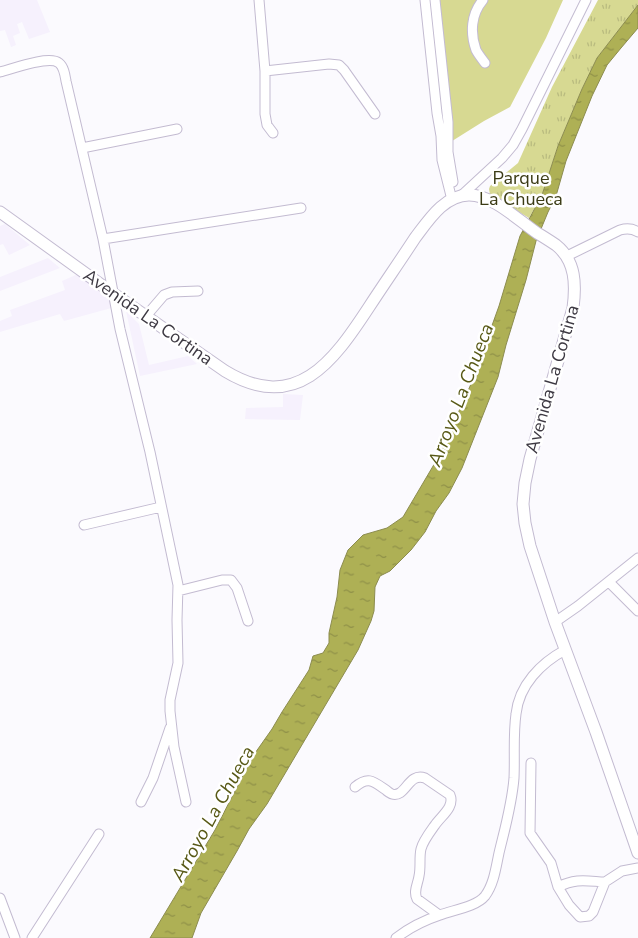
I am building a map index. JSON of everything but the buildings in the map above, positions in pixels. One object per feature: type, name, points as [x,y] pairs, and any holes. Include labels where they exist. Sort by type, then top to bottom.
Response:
[{"type":"main road","name":"Avenida La Cortina","points":[[0,212],[237,379],[269,387],[297,383],[321,369],[332,359],[430,218],[438,209],[458,197],[472,195],[495,202],[557,246],[567,256],[574,273],[575,293],[573,308],[530,459],[523,504],[524,523],[555,622],[638,853]]},
{"type":"street","points":[[259,0],[265,71],[265,114],[267,125],[273,133]]},
{"type":"street","points":[[425,0],[437,113],[442,136],[442,160],[458,197]]},
{"type":"street","points":[[435,0],[448,122],[448,152],[458,197]]},
{"type":"street","points":[[483,0],[473,17],[473,32],[477,51],[485,63]]},
{"type":"street","points":[[458,197],[502,158],[512,145],[522,129],[586,0]]},
{"type":"street","points":[[0,72],[49,60],[58,62],[64,72],[103,239],[120,329],[150,452],[178,585],[178,663],[170,700],[170,711],[171,726],[186,802]]},
{"type":"street","points":[[265,71],[329,64],[339,65],[375,114]]},
{"type":"street","points":[[82,148],[178,128]]},
{"type":"street","points":[[103,239],[301,208]]},
{"type":"street","points":[[567,256],[620,230],[627,228],[638,232]]},
{"type":"street","points":[[146,316],[164,295],[172,292],[198,291]]},
{"type":"street","points":[[84,525],[161,507]]},
{"type":"street","points":[[555,622],[610,582],[638,558]]},
{"type":"street","points":[[178,592],[222,580],[231,580],[237,588],[248,621]]},
{"type":"street","points":[[610,582],[638,611]]},
{"type":"street","points":[[396,938],[422,922],[478,902],[486,895],[492,884],[512,796],[515,722],[519,700],[524,688],[541,666],[565,650]]},
{"type":"street","points":[[142,802],[171,726]]},
{"type":"street","points":[[531,763],[530,834],[551,863],[558,887],[580,916],[589,916],[594,912],[605,882],[622,871],[638,868]]},
{"type":"street","points":[[355,787],[364,781],[370,780],[392,794],[396,794],[402,792],[414,778],[421,776],[450,795],[450,806],[421,848],[420,872],[415,891],[417,899],[439,915]]},
{"type":"street","points":[[32,938],[99,834]]},
{"type":"street","points":[[558,887],[567,882],[579,880],[605,882]]},
{"type":"street","points":[[0,898],[13,937]]},
{"type":"shaded area","points":[[0,0],[37,0],[50,32],[29,39],[22,22],[17,24],[20,33],[13,36],[16,45],[11,47],[5,30],[0,31]]},
{"type":"shaded area","points":[[5,224],[30,245],[9,255],[3,244],[0,245],[0,226]]},
{"type":"shaded area","points":[[48,258],[60,268],[0,291],[0,277]]},
{"type":"shaded area","points":[[78,274],[113,298],[115,307],[64,321],[60,314],[0,332],[0,321],[12,316],[10,310],[65,290],[62,281]]},
{"type":"shaded area","points":[[126,311],[139,324],[149,365],[188,356],[197,364],[140,376]]},
{"type":"shaded area","points":[[283,394],[303,395],[300,420],[245,419],[246,408],[283,407]]},
{"type":"green space","points":[[425,0],[563,0],[546,38],[510,107],[441,148]]},
{"type":"green space","name":"Parque La Chueca","points":[[598,0],[638,0],[638,5],[597,58],[558,146],[542,195],[529,218],[490,195],[489,189],[490,186],[518,163],[552,87]]},
{"type":"water","points":[[638,5],[638,28],[607,65],[592,96],[566,161],[556,196],[536,241],[498,377],[462,468],[449,493],[436,511],[425,532],[411,550],[390,571],[380,576],[375,587],[374,611],[358,650],[267,804],[249,829],[201,913],[192,938],[150,938],[215,830],[253,756],[309,670],[313,656],[323,653],[329,643],[340,570],[348,550],[363,535],[387,528],[403,517],[439,456],[471,384],[499,306],[520,236],[542,195],[558,146],[582,89],[597,58]]},
{"type":"water label","name":"Arroyo La Chueca","points":[[461,395]]},
{"type":"water label","name":"Arroyo La Chueca","points":[[213,814]]}]
